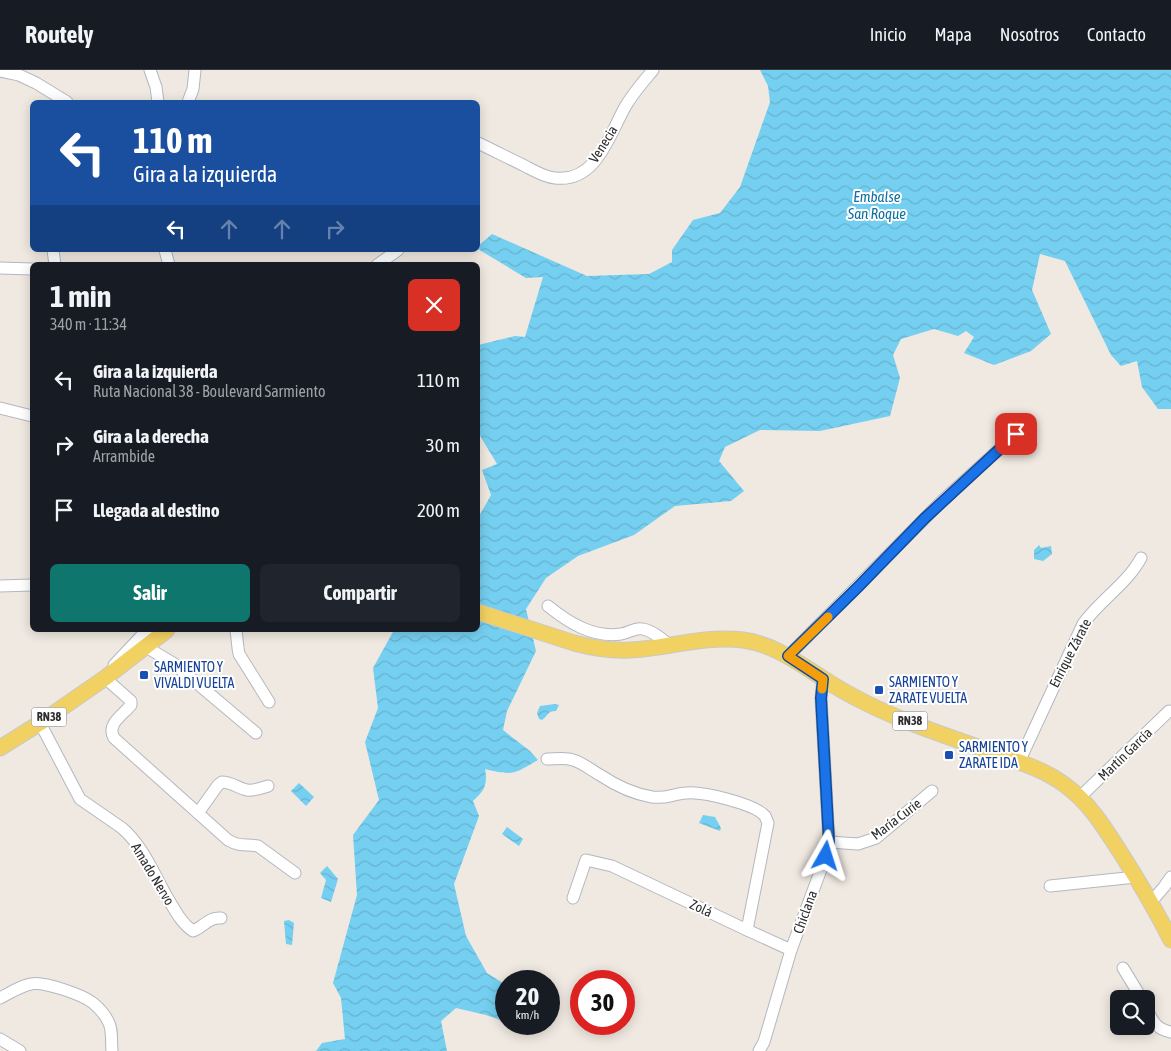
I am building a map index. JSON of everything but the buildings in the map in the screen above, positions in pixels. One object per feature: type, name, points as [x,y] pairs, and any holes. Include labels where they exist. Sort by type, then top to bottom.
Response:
[{"type":"main road","name":"RN38","points":[[480,613],[574,643],[596,648],[631,650],[710,639],[733,639],[758,643],[788,656],[851,696],[878,709],[1048,774],[1080,797],[1092,811],[1136,877],[1171,940]]},
{"type":"main road","name":"RN38","points":[[0,748],[100,681],[165,632]]},
{"type":"street","points":[[150,70],[156,87],[158,100]]},
{"type":"street","points":[[189,100],[193,89],[195,70]]},
{"type":"street","name":"Venecia","points":[[480,144],[542,175],[554,178],[572,178],[584,172],[594,162],[602,151],[632,95],[653,70]]},
{"type":"street","points":[[0,71],[18,75],[36,83],[61,100]]},
{"type":"street","points":[[381,262],[395,252]]},
{"type":"street","points":[[0,268],[30,269]]},
{"type":"street","points":[[0,408],[30,416]]},
{"type":"street","points":[[788,656],[925,518],[1016,434]]},
{"type":"street","name":"Enrique Zárate","points":[[1019,762],[1083,624],[1090,614],[1134,570],[1141,558]]},
{"type":"street","points":[[0,586],[30,585]]},
{"type":"street","points":[[548,606],[565,619],[594,633],[623,634],[637,628],[645,629],[669,645]]},
{"type":"street","points":[[145,632],[100,681],[131,701],[131,705],[114,722],[112,728],[114,738],[228,840],[242,846],[258,846],[295,873]]},
{"type":"street","points":[[236,632],[240,654],[269,702]]},
{"type":"street","points":[[146,647],[173,663],[256,733]]},
{"type":"street","name":"Chiclana","points":[[759,1051],[764,1042],[791,950],[826,856],[829,842],[821,698],[823,679]]},
{"type":"street","name":"Martín García","points":[[1080,797],[1169,711]]},
{"type":"street","name":"Amado Nervo","points":[[40,723],[80,799],[128,833],[140,848],[186,927],[193,931],[210,919],[221,918]]},
{"type":"street","points":[[547,759],[568,758],[574,760],[612,783],[637,794],[663,798],[686,793],[719,796],[757,810],[766,817],[768,823],[747,930]]},
{"type":"street","points":[[198,813],[222,782],[228,782],[248,790],[268,786]]},
{"type":"street","name":"María Curie","points":[[829,842],[858,844],[876,838],[932,791]]},
{"type":"street","name":"Zolá","points":[[573,898],[586,860],[612,866],[791,950]]},
{"type":"street","points":[[1050,886],[1136,877]]},
{"type":"street","points":[[1151,902],[1171,877]]},
{"type":"street","points":[[1123,968],[1136,990]]},
{"type":"street","points":[[0,998],[24,986],[38,983],[80,996],[94,1004],[108,1020],[112,1051]]},
{"type":"street","points":[[1155,1023],[1161,1029],[1171,1032]]},
{"type":"street","points":[[0,1039],[20,1051]]},
{"type":"water","name":"Embalse San Roque","points":[[760,70],[1171,70],[1171,409],[1158,409],[1142,387],[1137,361],[1121,366],[1111,355],[1065,261],[1040,254],[1032,290],[1051,334],[1031,351],[994,365],[964,353],[974,337],[966,331],[958,336],[934,329],[901,339],[893,355],[900,378],[890,416],[820,431],[760,430],[725,447],[719,461],[744,491],[731,501],[675,506],[634,535],[578,556],[546,578],[526,609],[536,651],[507,711],[503,730],[530,751],[538,760],[518,771],[508,773],[485,769],[486,779],[484,787],[473,801],[479,816],[454,884],[466,936],[487,973],[495,978],[495,1018],[456,1008],[441,1021],[447,1051],[316,1051],[322,1043],[345,1039],[341,998],[333,983],[357,895],[353,835],[379,800],[365,742],[378,708],[373,668],[393,632],[480,632],[480,514],[491,495],[482,470],[497,464],[480,436],[480,345],[515,336],[525,337],[543,277],[526,278],[480,250],[480,244],[492,234],[587,276],[649,274],[672,262],[672,250],[693,220],[720,213],[740,187],[770,102],[768,86]]},
{"type":"water","points":[[1039,545],[1041,548],[1051,546],[1052,554],[1043,561],[1034,559],[1034,550]]},
{"type":"water","points":[[559,705],[556,711],[549,713],[542,720],[539,719],[537,713],[540,706]]},
{"type":"water","points":[[299,783],[314,797],[306,806],[291,791]]},
{"type":"water","points":[[703,815],[715,817],[721,828],[720,831],[699,823]]},
{"type":"water","points":[[507,827],[523,839],[519,846],[502,834]]},
{"type":"water","points":[[327,866],[338,879],[331,902],[321,898],[326,880],[320,873]]},
{"type":"water","points":[[289,920],[294,923],[292,945],[286,944],[284,921]]},
{"type":"slow traffic","points":[[822,689],[823,679],[788,656],[828,617]]},
{"type":"place","name":"SARMIENTO Y VIVALDI VUELTA","points":[[144,675]]},
{"type":"place","name":"SARMIENTO Y ZARATE VUELTA","points":[[879,690]]},
{"type":"place","name":"SARMIENTO Y ZARATE IDA","points":[[949,755]]},
{"type":"route","points":[[826,856],[829,842],[821,698],[823,679],[788,656],[943,500],[1016,434]]}]
